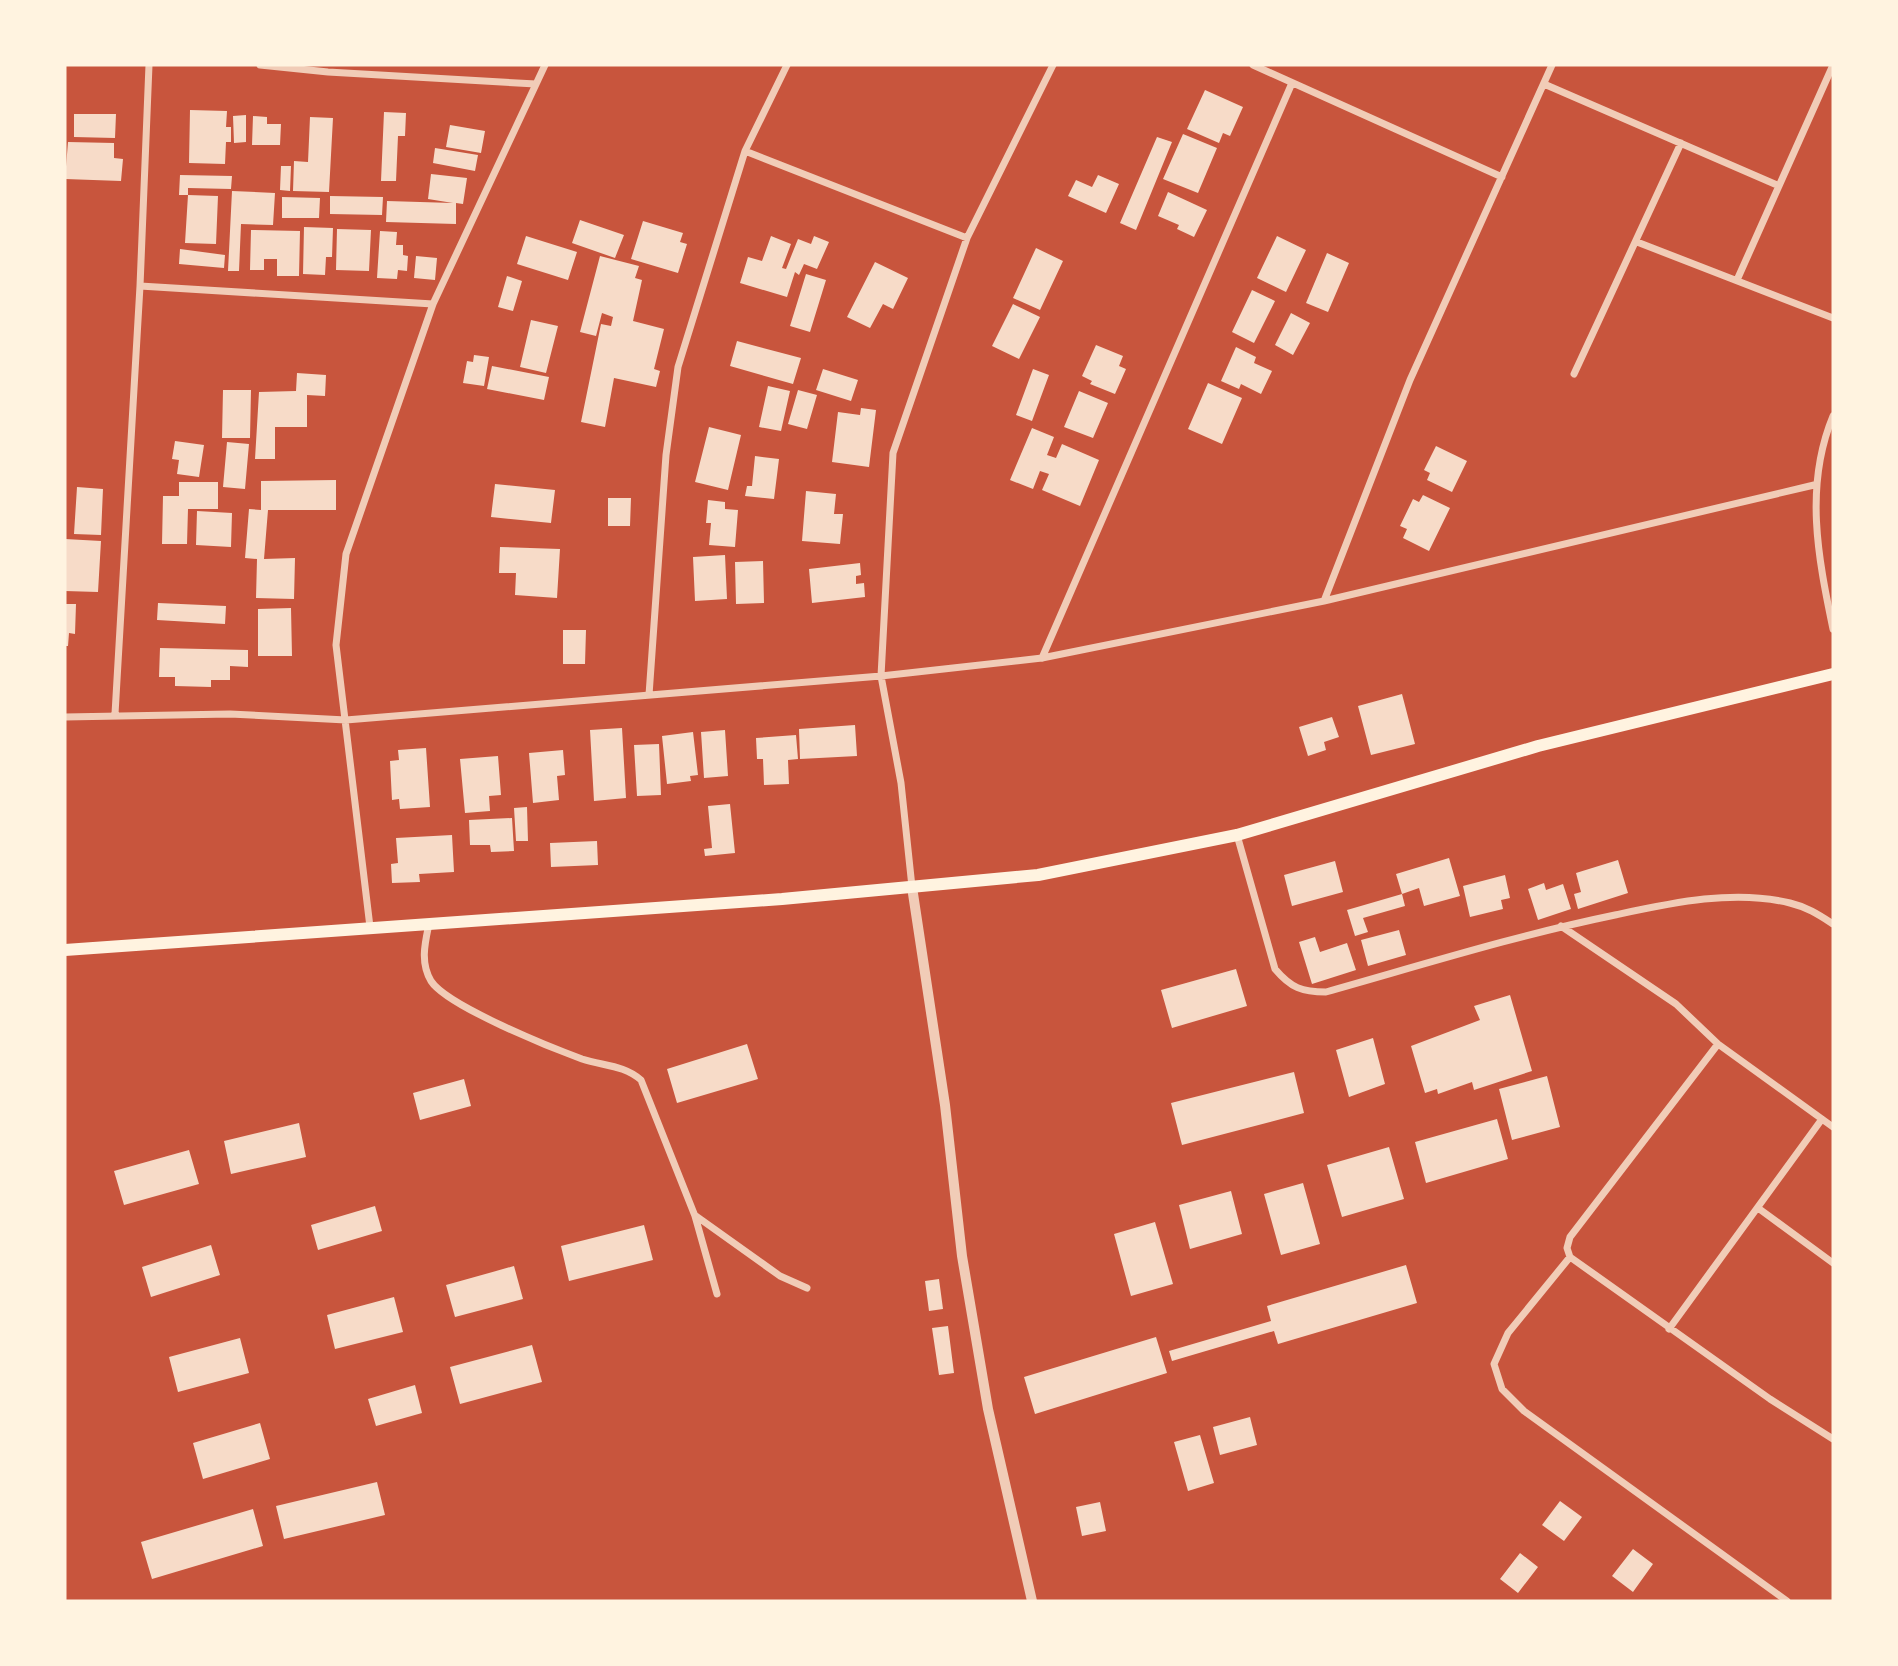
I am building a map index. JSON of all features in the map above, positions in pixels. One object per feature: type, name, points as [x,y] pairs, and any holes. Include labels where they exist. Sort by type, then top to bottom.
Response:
[{"type":"main road","points":[[65,950],[429,922],[782,899],[1063,872],[1237,835],[1538,746],[1833,674]]},
{"type":"street","points":[[115,714],[140,286],[149,65]]},
{"type":"street","points":[[260,65],[536,84]]},
{"type":"street","points":[[370,927],[336,645],[345,554],[433,303],[545,65]]},
{"type":"street","points":[[649,695],[666,455],[678,367],[745,151],[787,65]]},
{"type":"street","points":[[1032,1601],[988,1409],[964,1269],[945,1105],[912,887],[901,783],[881,676],[893,453],[967,237],[1053,65]]},
{"type":"street","points":[[1253,65],[1502,177]]},
{"type":"street","points":[[1324,601],[1410,380],[1552,65]]},
{"type":"street","points":[[1737,280],[1777,185],[1833,65]]},
{"type":"street","points":[[1042,658],[1292,83]]},
{"type":"street","points":[[1544,83],[1777,185]]},
{"type":"street","points":[[1574,374],[1681,143]]},
{"type":"street","points":[[745,151],[967,237]]},
{"type":"street","points":[[1637,242],[1833,318]]},
{"type":"street","points":[[140,286],[433,303]]},
{"type":"street","points":[[1833,415],[1814,485],[1817,543],[1833,629]]},
{"type":"street","points":[[65,717],[230,714],[346,720],[521,708],[881,676],[1042,658],[1324,601],[1814,485]]},
{"type":"street","points":[[1237,835],[1275,969],[1288,984],[1305,992],[1326,992],[1561,926],[1674,902],[1737,898],[1789,902],[1813,910],[1833,924]]},
{"type":"street","points":[[429,922],[423,950],[426,967],[432,982],[447,995],[520,1034],[585,1060],[632,1072],[641,1080],[695,1216],[717,1294]]},
{"type":"street","points":[[1561,926],[1676,1004],[1718,1044],[1833,1127]]},
{"type":"street","points":[[1718,1044],[1570,1237],[1567,1248],[1570,1257],[1669,1329],[1833,1439]]},
{"type":"street","points":[[1669,1329],[1822,1119]]},
{"type":"street","points":[[1758,1208],[1833,1263]]},
{"type":"street","points":[[695,1216],[780,1276],[807,1288]]},
{"type":"street","points":[[1570,1257],[1508,1333],[1494,1364],[1502,1389],[1524,1410],[1787,1601]]},
{"type":"building","points":[[1205,90],[1243,107],[1230,136],[1223,133],[1219,143],[1187,129]]},
{"type":"building","points":[[190,110],[227,111],[226,127],[231,127],[231,142],[226,142],[225,164],[189,163]]},
{"type":"building","points":[[384,112],[406,113],[405,136],[398,136],[396,181],[381,181]]},
{"type":"building","points":[[74,114],[116,114],[115,138],[74,137]]},
{"type":"building","points":[[246,115],[246,142],[234,143],[233,116]]},
{"type":"building","points":[[253,116],[267,117],[267,124],[281,124],[280,145],[252,145]]},
{"type":"building","points":[[310,117],[333,118],[329,192],[293,191],[294,161],[308,162]]},
{"type":"building","points":[[450,125],[485,131],[481,153],[446,147]]},
{"type":"building","points":[[1183,134],[1217,148],[1198,193],[1163,179]]},
{"type":"building","points":[[1157,137],[1172,142],[1136,230],[1120,223]]},
{"type":"building","points":[[68,142],[114,143],[114,158],[123,159],[121,181],[65,179]]},
{"type":"building","points":[[435,148],[478,155],[475,171],[433,163]]},
{"type":"building","points":[[281,166],[291,166],[290,191],[280,190]]},
{"type":"building","points":[[431,174],[467,178],[463,204],[456,203],[456,224],[386,222],[387,201],[453,203],[428,199]]},
{"type":"building","points":[[180,175],[232,176],[231,189],[188,188],[188,195],[179,195]]},
{"type":"building","points":[[1098,175],[1119,184],[1106,213],[1068,196],[1076,180],[1092,187]]},
{"type":"building","points":[[232,191],[275,193],[273,225],[241,224],[239,271],[228,271]]},
{"type":"building","points":[[1168,192],[1207,210],[1194,237],[1177,229],[1179,225],[1158,216]]},
{"type":"building","points":[[188,195],[218,196],[216,244],[185,243]]},
{"type":"building","points":[[330,196],[383,197],[382,215],[330,214]]},
{"type":"building","points":[[282,197],[320,198],[319,218],[282,218]]},
{"type":"building","points":[[580,220],[624,235],[615,258],[572,243]]},
{"type":"building","points":[[643,221],[683,233],[680,242],[687,244],[678,273],[631,259]]},
{"type":"building","points":[[304,227],[333,228],[332,257],[326,257],[325,275],[303,274]]},
{"type":"building","points":[[337,229],[371,230],[369,271],[336,270]]},
{"type":"building","points":[[251,230],[300,231],[299,276],[277,276],[277,259],[264,259],[264,270],[250,270]]},
{"type":"building","points":[[380,231],[397,232],[396,245],[403,245],[403,255],[408,256],[407,271],[398,270],[397,279],[377,278]]},
{"type":"building","points":[[526,236],[577,252],[568,280],[517,264]]},
{"type":"building","points":[[771,236],[791,244],[782,268],[786,269],[798,239],[811,244],[814,236],[829,242],[817,269],[804,264],[799,275],[795,272],[787,297],[740,283],[748,257],[762,261]]},
{"type":"building","points":[[1277,236],[1306,250],[1286,292],[1257,278]]},
{"type":"building","points":[[1036,248],[1063,261],[1040,310],[1013,298]]},
{"type":"building","points":[[180,249],[225,255],[224,268],[179,264]]},
{"type":"building","points":[[1327,253],[1349,263],[1328,312],[1306,303]]},
{"type":"building","points":[[416,256],[437,258],[435,280],[414,278]]},
{"type":"building","points":[[600,256],[639,266],[635,278],[642,280],[633,321],[664,329],[654,369],[660,371],[656,387],[614,378],[605,427],[581,422],[601,324],[611,326],[613,317],[602,313],[596,336],[580,332]]},
{"type":"building","points":[[875,262],[908,278],[893,309],[883,304],[870,328],[847,317]]},
{"type":"building","points":[[806,274],[826,280],[810,332],[790,326]]},
{"type":"building","points":[[507,276],[522,281],[513,311],[498,307]]},
{"type":"building","points":[[1252,290],[1275,301],[1254,343],[1232,332]]},
{"type":"building","points":[[1013,304],[1040,317],[1019,359],[992,346]]},
{"type":"building","points":[[1291,313],[1310,323],[1293,355],[1275,345]]},
{"type":"building","points":[[531,320],[558,326],[546,373],[520,367]]},
{"type":"building","points":[[737,341],[801,358],[793,384],[730,366]]},
{"type":"building","points":[[1096,345],[1123,356],[1119,366],[1126,369],[1115,394],[1090,384],[1092,381],[1082,376]]},
{"type":"building","points":[[1236,347],[1256,357],[1254,363],[1272,371],[1261,394],[1241,384],[1239,389],[1221,381]]},
{"type":"building","points":[[474,355],[489,357],[484,386],[463,383],[467,361],[473,362]]},
{"type":"building","points":[[492,366],[549,377],[544,400],[487,389]]},
{"type":"building","points":[[823,369],[858,380],[851,401],[816,390]]},
{"type":"building","points":[[1033,369],[1049,375],[1032,421],[1016,415]]},
{"type":"building","points":[[297,373],[326,375],[325,396],[307,395],[307,427],[275,427],[275,459],[255,459],[259,392],[296,391]]},
{"type":"building","points":[[1208,383],[1242,398],[1222,444],[1188,429]]},
{"type":"building","points":[[768,386],[790,391],[781,431],[759,427]]},
{"type":"building","points":[[223,390],[251,390],[250,438],[222,438]]},
{"type":"building","points":[[798,390],[817,395],[807,429],[788,424]]},
{"type":"building","points":[[1079,391],[1108,403],[1093,438],[1064,427]]},
{"type":"building","points":[[861,408],[876,410],[869,467],[832,462],[838,412],[860,415]]},
{"type":"building","points":[[709,427],[741,435],[728,490],[695,482]]},
{"type":"building","points":[[1032,428],[1054,437],[1047,455],[1056,458],[1062,444],[1099,460],[1080,506],[1042,490],[1049,474],[1040,471],[1033,489],[1010,480]]},
{"type":"building","points":[[175,441],[204,445],[199,477],[177,474],[179,460],[172,459]]},
{"type":"building","points":[[227,442],[249,444],[245,489],[223,487]]},
{"type":"building","points":[[1436,446],[1467,461],[1452,492],[1427,480],[1430,473],[1424,470]]},
{"type":"building","points":[[755,456],[779,459],[774,499],[745,496],[747,486],[752,486]]},
{"type":"building","points":[[336,480],[336,510],[268,510],[264,559],[295,558],[294,599],[256,598],[257,559],[245,558],[249,509],[261,510],[261,481]]},
{"type":"building","points":[[179,482],[218,482],[218,509],[188,509],[187,544],[162,544],[163,496],[179,496]]},
{"type":"building","points":[[495,484],[555,490],[551,523],[491,517]]},
{"type":"building","points":[[77,487],[103,489],[101,535],[74,534]]},
{"type":"building","points":[[806,491],[836,494],[834,514],[843,514],[840,544],[802,541]]},
{"type":"building","points":[[1423,495],[1450,508],[1429,551],[1403,538],[1407,529],[1400,526],[1413,499],[1419,502]]},
{"type":"building","points":[[608,498],[631,498],[630,526],[608,526]]},
{"type":"building","points":[[708,500],[725,502],[725,509],[738,510],[735,547],[709,545],[711,523],[706,523]]},
{"type":"building","points":[[197,511],[232,513],[231,547],[196,545]]},
{"type":"building","points":[[65,539],[101,541],[98,592],[65,591]]},
{"type":"building","points":[[500,547],[560,549],[557,598],[515,595],[516,573],[499,573]]},
{"type":"building","points":[[725,555],[727,599],[695,601],[693,557]]},
{"type":"building","points":[[763,561],[764,603],[736,604],[735,562]]},
{"type":"building","points":[[860,563],[861,575],[856,576],[856,584],[864,583],[865,597],[812,603],[809,569]]},
{"type":"building","points":[[158,603],[226,606],[225,624],[157,620]]},
{"type":"building","points":[[65,604],[76,604],[75,634],[69,633],[68,646],[65,646]]},
{"type":"building","points":[[291,608],[292,656],[258,656],[258,609]]},
{"type":"building","points":[[563,630],[586,630],[585,664],[563,664]]},
{"type":"building","points":[[160,648],[248,650],[248,667],[230,666],[230,680],[211,680],[211,687],[175,686],[175,677],[159,677]]},
{"type":"building","points":[[1402,694],[1415,744],[1371,755],[1358,706]]},
{"type":"building","points":[[1332,717],[1339,737],[1324,742],[1326,750],[1308,756],[1299,727]]},
{"type":"building","points":[[855,725],[857,756],[800,759],[799,729]]},
{"type":"building","points":[[622,728],[626,798],[594,801],[590,730]]},
{"type":"building","points":[[725,730],[728,776],[704,778],[701,732]]},
{"type":"building","points":[[693,732],[698,775],[690,776],[691,781],[667,784],[662,736]]},
{"type":"building","points":[[796,735],[798,759],[788,760],[789,784],[764,785],[763,759],[757,759],[756,738]]},
{"type":"building","points":[[659,744],[661,795],[637,796],[634,745]]},
{"type":"building","points":[[426,748],[430,807],[400,809],[399,799],[392,800],[390,761],[399,760],[398,750]]},
{"type":"building","points":[[563,750],[565,775],[557,776],[559,800],[533,803],[529,753]]},
{"type":"building","points":[[498,756],[501,795],[489,796],[490,811],[465,813],[460,759]]},
{"type":"building","points":[[730,804],[735,853],[705,856],[704,849],[712,848],[708,806]]},
{"type":"building","points":[[527,807],[528,841],[516,841],[514,808]]},
{"type":"building","points":[[512,818],[514,851],[491,852],[490,845],[470,845],[469,820]]},
{"type":"building","points":[[452,835],[454,872],[419,874],[420,882],[392,883],[391,864],[398,863],[396,838]]},
{"type":"building","points":[[597,841],[598,865],[551,867],[550,843]]},
{"type":"building","points":[[1449,858],[1460,896],[1424,906],[1419,888],[1402,894],[1396,874]]},
{"type":"building","points":[[1618,860],[1628,893],[1578,909],[1574,894],[1581,892],[1576,873]]},
{"type":"building","points":[[1335,861],[1343,892],[1292,906],[1284,875]]},
{"type":"building","points":[[1505,875],[1510,898],[1501,900],[1503,909],[1470,917],[1463,886]]},
{"type":"building","points":[[1544,883],[1546,890],[1563,884],[1571,909],[1538,920],[1528,889]]},
{"type":"building","points":[[1402,894],[1405,906],[1363,918],[1368,932],[1355,936],[1347,910]]},
{"type":"building","points":[[1399,930],[1406,955],[1368,966],[1361,940]]},
{"type":"building","points":[[1315,937],[1320,952],[1347,943],[1356,970],[1312,984],[1299,942]]},
{"type":"building","points":[[1236,969],[1247,1006],[1172,1028],[1161,990]]},
{"type":"building","points":[[1510,995],[1532,1071],[1474,1090],[1472,1082],[1438,1094],[1437,1089],[1425,1093],[1411,1046],[1480,1020],[1474,1006]]},
{"type":"building","points":[[1373,1038],[1385,1084],[1349,1097],[1336,1050]]},
{"type":"building","points":[[747,1044],[758,1079],[677,1103],[667,1069]]},
{"type":"building","points":[[1294,1072],[1304,1113],[1182,1145],[1171,1103]]},
{"type":"building","points":[[1547,1076],[1560,1127],[1512,1140],[1499,1089]]},
{"type":"building","points":[[464,1079],[471,1106],[420,1120],[413,1093]]},
{"type":"building","points":[[1497,1119],[1508,1159],[1426,1183],[1415,1142]]},
{"type":"building","points":[[299,1123],[306,1157],[231,1174],[224,1141]]},
{"type":"building","points":[[1389,1147],[1404,1199],[1342,1217],[1327,1165]]},
{"type":"building","points":[[189,1150],[199,1184],[124,1205],[114,1171]]},
{"type":"building","points":[[1303,1183],[1320,1244],[1281,1255],[1264,1194]]},
{"type":"building","points":[[1231,1191],[1242,1234],[1190,1249],[1179,1205]]},
{"type":"building","points":[[375,1206],[382,1231],[318,1250],[311,1225]]},
{"type":"building","points":[[1155,1222],[1173,1284],[1131,1296],[1114,1234]]},
{"type":"building","points":[[644,1225],[653,1260],[569,1281],[561,1246]]},
{"type":"building","points":[[211,1245],[220,1275],[151,1297],[142,1267]]},
{"type":"building","points":[[1406,1265],[1417,1303],[1278,1344],[1274,1331],[1172,1361],[1169,1351],[1271,1321],[1267,1306]]},
{"type":"building","points":[[514,1266],[523,1299],[455,1317],[446,1285]]},
{"type":"building","points":[[939,1279],[943,1309],[929,1311],[925,1281]]},
{"type":"building","points":[[394,1297],[403,1332],[335,1349],[327,1315]]},
{"type":"building","points":[[948,1326],[954,1373],[939,1375],[932,1328]]},
{"type":"building","points":[[1156,1337],[1167,1373],[1035,1414],[1024,1377]]},
{"type":"building","points":[[240,1338],[249,1373],[178,1392],[169,1357]]},
{"type":"building","points":[[532,1345],[542,1382],[460,1404],[450,1367]]},
{"type":"building","points":[[415,1385],[422,1413],[376,1426],[368,1399]]},
{"type":"building","points":[[1250,1417],[1257,1445],[1220,1455],[1213,1427]]},
{"type":"building","points":[[260,1423],[270,1459],[203,1479],[193,1443]]},
{"type":"building","points":[[1200,1435],[1214,1483],[1188,1491],[1174,1442]]},
{"type":"building","points":[[377,1482],[385,1515],[284,1539],[276,1506]]},
{"type":"building","points":[[1560,1501],[1582,1517],[1564,1541],[1542,1525]]},
{"type":"building","points":[[1100,1502],[1106,1531],[1082,1536],[1076,1507]]},
{"type":"building","points":[[253,1509],[263,1546],[152,1579],[141,1542]]},
{"type":"building","points":[[1633,1549],[1653,1564],[1633,1592],[1612,1576]]},
{"type":"building","points":[[1520,1553],[1538,1567],[1518,1593],[1500,1579]]}]
